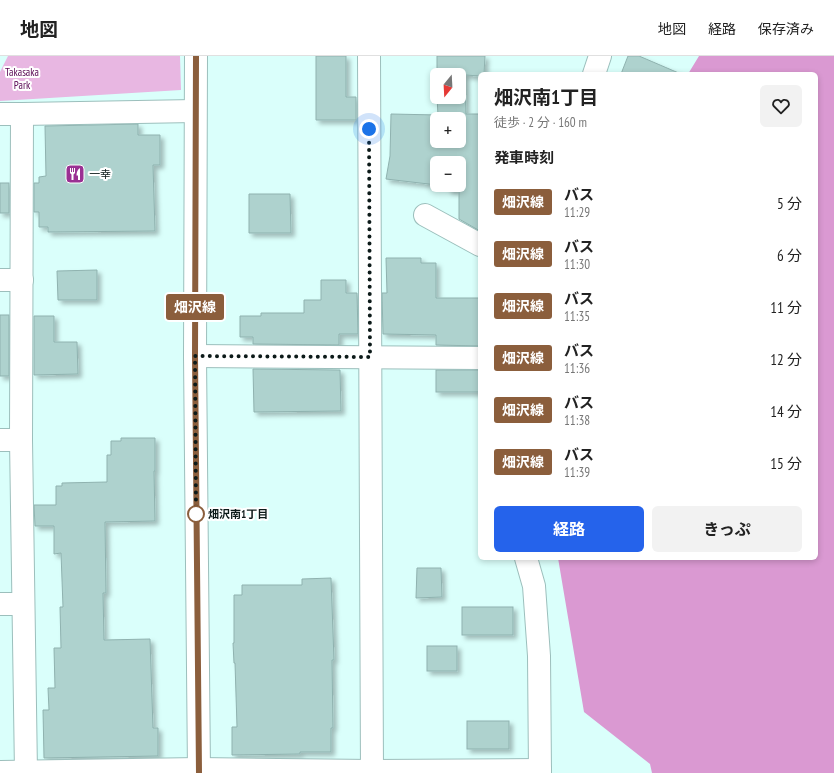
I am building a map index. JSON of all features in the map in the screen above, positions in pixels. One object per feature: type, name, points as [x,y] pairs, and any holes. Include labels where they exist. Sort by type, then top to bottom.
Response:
[{"type":"street","points":[[196,56],[195,356],[199,771]]},
{"type":"street","points":[[369,56],[372,772]]},
{"type":"street","points":[[595,72],[600,56]]},
{"type":"street","points":[[0,114],[195,111]]},
{"type":"street","points":[[22,114],[22,280],[10,440],[23,604],[26,772]]},
{"type":"street","points":[[425,215],[478,244]]},
{"type":"street","points":[[0,280],[22,280]]},
{"type":"street","points":[[195,356],[478,358]]},
{"type":"street","points":[[0,772],[540,771],[539,656],[534,586],[527,560]]},
{"type":"street","points":[[0,604],[23,604]]},
{"type":"green space","name":"Takasaka Park","points":[[8,56],[180,56],[181,90],[0,101],[0,72]]},
{"type":"shaded area","points":[[699,56],[834,56],[834,773],[652,773],[650,764],[584,712],[558,560],[818,560],[818,72],[689,72]]},
{"type":"building","points":[[316,56],[346,56],[346,97],[356,97],[356,120],[316,120]]},
{"type":"building","points":[[437,56],[485,56],[484,72],[478,72],[478,76],[466,75],[466,68],[437,68]]},
{"type":"building","points":[[628,56],[639,56],[676,72],[622,72]]},
{"type":"building","points":[[437,104],[466,104],[466,112],[438,112]]},
{"type":"building","points":[[391,114],[430,115],[430,148],[466,148],[466,114],[478,114],[478,230],[459,219],[459,192],[466,192],[466,156],[430,156],[430,184],[386,179],[390,156]]},
{"type":"building","points":[[138,124],[138,135],[160,135],[160,165],[153,165],[155,231],[48,232],[48,227],[39,227],[39,212],[34,212],[34,183],[39,183],[39,177],[46,176],[45,126]]},
{"type":"building","points":[[0,183],[9,183],[9,213],[0,213]]},
{"type":"building","points":[[249,194],[290,194],[291,233],[249,233]]},
{"type":"building","points":[[386,258],[421,258],[421,263],[436,263],[436,298],[478,298],[478,346],[436,345],[436,335],[383,334],[382,293],[387,293]]},
{"type":"building","points":[[97,270],[97,300],[58,300],[57,271]]},
{"type":"building","points":[[321,280],[346,280],[346,293],[357,293],[358,334],[339,334],[339,345],[253,344],[253,337],[240,337],[240,316],[261,316],[261,313],[304,313],[304,300],[321,300]]},
{"type":"building","points":[[0,315],[9,315],[9,376],[0,376]]},
{"type":"building","points":[[34,316],[54,316],[54,342],[77,342],[78,374],[34,375]]},
{"type":"building","points":[[253,369],[340,370],[341,411],[254,412]]},
{"type":"building","points":[[436,370],[478,370],[478,392],[436,392]]},
{"type":"building","points":[[121,438],[155,438],[155,521],[105,522],[106,593],[103,593],[104,640],[150,639],[153,728],[158,728],[158,756],[44,758],[43,710],[49,710],[48,688],[55,688],[54,648],[61,648],[60,607],[63,607],[61,553],[54,554],[54,526],[35,526],[34,505],[56,505],[56,486],[62,486],[62,483],[107,482],[107,455],[111,455],[111,441],[121,441]]},
{"type":"building","points":[[417,568],[441,568],[442,597],[416,598]]},
{"type":"building","points":[[331,578],[334,660],[332,660],[333,728],[331,728],[331,752],[232,755],[232,727],[237,727],[233,643],[234,595],[242,595],[242,585],[302,585],[302,579]]},
{"type":"building","points":[[462,607],[513,607],[513,635],[462,635]]},
{"type":"building","points":[[427,646],[457,646],[457,671],[427,671]]},
{"type":"building","points":[[467,721],[509,721],[509,749],[467,749]]},
{"type":"bus line","name":"畑沢線","points":[[196,56],[195,356],[199,773]]},
{"type":"place","name":"一幸","points":[[75,174]]},
{"type":"place","name":"畑沢南1丁目","points":[[196,514]]},
{"type":"route","points":[[196,514],[195,356],[370,357],[369,129]]}]
